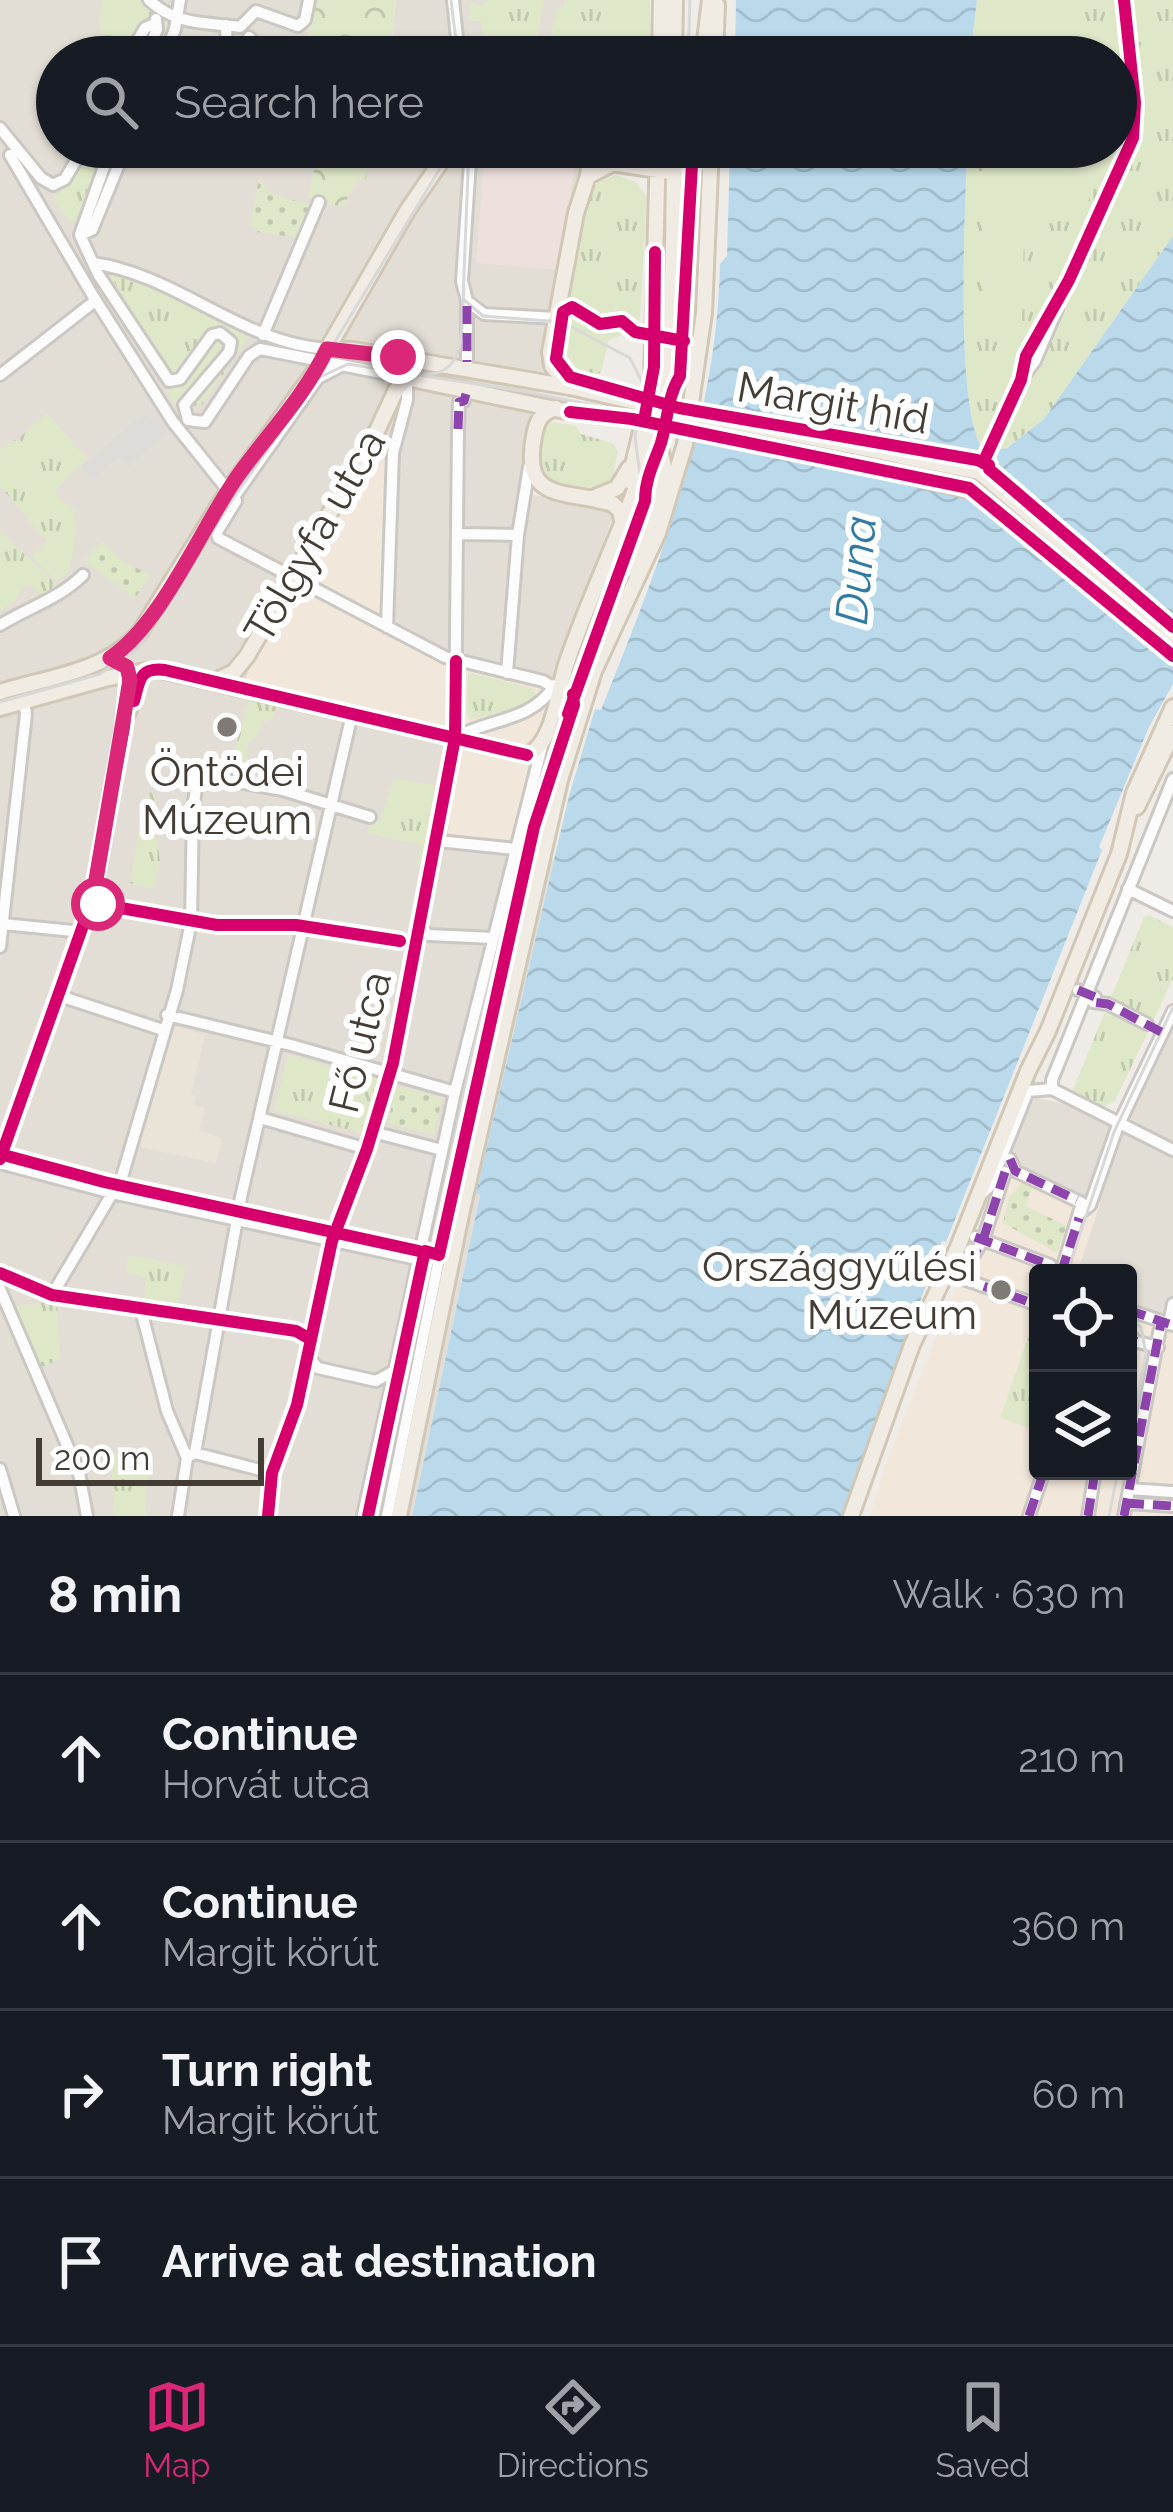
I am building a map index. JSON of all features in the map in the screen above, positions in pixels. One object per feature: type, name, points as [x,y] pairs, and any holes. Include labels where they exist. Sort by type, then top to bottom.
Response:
[{"type":"main road","points":[[660,36],[661,0]]},
{"type":"main road","points":[[674,36],[675,0]]},
{"type":"main road","points":[[714,0],[716,36]]},
{"type":"main road","points":[[708,36],[714,0]]},
{"type":"main road","points":[[0,692],[110,658],[131,642],[324,356],[436,168]]},
{"type":"main road","points":[[563,384],[550,352],[589,168]]},
{"type":"main road","points":[[588,176],[603,168]]},
{"type":"main road","points":[[635,168],[665,172],[692,168]]},
{"type":"main road","points":[[635,168],[657,197]]},
{"type":"main road","points":[[0,708],[148,669],[527,754],[543,742],[646,435],[672,309],[664,168]]},
{"type":"main road","points":[[590,498],[617,488],[646,435],[654,367],[657,197],[666,168]]},
{"type":"main road","points":[[400,1516],[417,1418],[560,780],[594,671],[673,491],[692,406],[704,313],[710,168]]},
{"type":"main road","name":"Margit híd","points":[[324,356],[353,350],[563,384],[679,413],[979,472],[1173,636]]},
{"type":"main road","name":"Margit híd","points":[[406,378],[969,488],[1173,656]]},
{"type":"main road","name":"Tölgyfa utca","points":[[212,680],[227,677],[241,665],[406,378]]},
{"type":"main road","points":[[557,408],[538,421],[529,467],[548,490],[613,504],[620,520]]},
{"type":"main road","points":[[631,594],[664,466],[662,453],[646,435]]},
{"type":"main road","points":[[620,520],[634,458]]},
{"type":"main road","points":[[851,1516],[906,1358],[979,1196],[1119,854],[1133,793],[1173,707]]},
{"type":"main road","points":[[1126,827],[1173,733]]},
{"type":"street","points":[[149,0],[158,17],[152,36]]},
{"type":"street","points":[[171,36],[180,0]]},
{"type":"street","points":[[140,36],[158,17],[240,27],[256,11],[298,26],[309,0]]},
{"type":"street","points":[[453,0],[455,36]]},
{"type":"street","name":"Margit híd","points":[[1124,0],[1128,36]]},
{"type":"street","points":[[226,25],[226,36]]},
{"type":"street","points":[[0,128],[10,155],[95,301],[173,422],[236,501],[218,538],[456,661],[543,681],[554,688]]},
{"type":"street","points":[[10,155],[46,183],[61,183],[71,168]]},
{"type":"street","points":[[104,168],[80,235],[167,380],[180,379],[212,335],[229,338],[231,351],[186,402],[184,415],[194,423],[206,422],[248,356],[264,342],[319,202]]},
{"type":"street","points":[[63,244],[67,232],[80,235],[92,230],[117,168]]},
{"type":"street","points":[[467,362],[468,305],[463,281],[470,168]]},
{"type":"street","name":"Margit híd","points":[[979,472],[1051,328],[1058,302],[1119,168]]},
{"type":"street","points":[[93,263],[134,272],[264,342],[324,356],[341,366],[406,378],[407,400],[393,453],[387,627]]},
{"type":"street","points":[[2,367],[95,301]]},
{"type":"street","points":[[468,305],[484,314],[556,318]]},
{"type":"street","points":[[231,494],[318,378],[341,366]]},
{"type":"street","name":"Fő utca","points":[[272,1473],[297,1405],[334,1236],[391,1073],[438,841],[455,738],[458,429],[459,402],[466,394]]},
{"type":"street","points":[[508,673],[518,535],[529,467]]},
{"type":"street","points":[[523,495],[548,490]]},
{"type":"street","points":[[457,534],[518,535]]},
{"type":"street","points":[[0,625],[37,604],[47,604],[83,574]]},
{"type":"street","points":[[110,658],[125,665],[129,673],[124,727],[92,903],[1,1158],[418,1255]]},
{"type":"street","points":[[455,738],[531,711],[554,688],[566,666]]},
{"type":"street","points":[[124,727],[140,677],[148,669]]},
{"type":"street","points":[[554,688],[554,706]]},
{"type":"street","points":[[0,947],[24,701]]},
{"type":"street","points":[[178,1516],[221,1321],[238,1214],[352,714]]},
{"type":"street","points":[[363,1516],[455,1092],[543,742]]},
{"type":"street","points":[[52,1295],[115,1188],[176,991],[191,922],[198,775],[278,789],[370,817]]},
{"type":"street","points":[[1052,1089],[1082,992],[1172,786]]},
{"type":"street","points":[[438,841],[515,849]]},
{"type":"street","points":[[1128,889],[1173,911]]},
{"type":"street","points":[[92,903],[191,922],[304,926],[417,944]]},
{"type":"street","points":[[4,922],[83,932]]},
{"type":"street","points":[[421,929],[429,935],[493,938]]},
{"type":"street","points":[[1082,992],[1095,997],[1093,1002],[1108,1004],[1158,1030]]},
{"type":"street","points":[[60,996],[163,1030]]},
{"type":"street","points":[[1056,1264],[1158,1030],[1173,1011]]},
{"type":"street","points":[[167,1015],[455,1092]]},
{"type":"street","points":[[979,1196],[990,1186],[1028,1091],[1052,1089],[1173,1150]]},
{"type":"street","points":[[260,1118],[368,1149]]},
{"type":"street","points":[[373,1132],[442,1150]]},
{"type":"street","points":[[1029,1302],[966,1280],[1010,1159],[1021,1174],[1081,1209]]},
{"type":"street","points":[[1021,1174],[1027,1159]]},
{"type":"street","points":[[979,1239],[1037,1264]]},
{"type":"street","points":[[387,1516],[438,1264]]},
{"type":"street","points":[[0,1273],[52,1295],[296,1331],[310,1339]]},
{"type":"street","points":[[0,1289],[79,1473],[87,1516]]},
{"type":"street","points":[[1137,1443],[1158,1347],[1173,1304]]},
{"type":"street","points":[[141,1310],[181,1452],[272,1473],[268,1516]]},
{"type":"street","points":[[1137,1313],[1168,1324]]},
{"type":"street","points":[[1137,1340],[1158,1347]]},
{"type":"street","points":[[307,1356],[318,1368],[376,1381],[394,1371]]},
{"type":"street","points":[[0,1469],[14,1516]]},
{"type":"street","points":[[1029,1516],[1039,1480]]},
{"type":"street","points":[[1088,1516],[1094,1480]]},
{"type":"street","points":[[1130,1480],[1125,1509],[1173,1506]]},
{"type":"street","points":[[1130,1489],[1173,1492]]},
{"type":"shaded area","points":[[0,0],[312,0],[308,36],[36,36],[36,168],[581,168],[521,483],[533,495],[615,511],[550,688],[449,664],[380,629],[389,447],[376,442],[254,650],[459,744],[442,847],[554,860],[476,1192],[480,1194],[412,1516],[0,1516]]},
{"type":"shaded area","points":[[396,0],[581,0],[573,36],[392,36]]},
{"type":"shaded area","points":[[484,168],[574,168],[559,270],[476,263]]},
{"type":"shaded area","points":[[144,414],[159,417],[169,430],[128,467],[118,457],[92,479],[81,466]]},
{"type":"shaded area","points":[[375,441],[389,446],[386,615],[381,629],[449,664],[550,688],[577,701],[536,858],[442,847],[459,744],[242,694],[254,650]]},
{"type":"shaded area","points":[[171,1025],[205,1035],[191,1094],[196,1097],[194,1105],[205,1108],[199,1130],[222,1138],[216,1163],[139,1147]]},
{"type":"shaded area","points":[[1173,1029],[1173,1321],[1137,1309],[1137,1264],[1080,1264],[1100,1203],[1006,1162],[1032,1097],[1058,1102],[1123,1129]]},
{"type":"shaded area","points":[[1006,1162],[1100,1203],[1080,1264],[1029,1264],[1029,1480],[1137,1480],[1137,1309],[1173,1321],[1173,1516],[870,1516],[885,1465]]},
{"type":"green space","points":[[103,0],[139,0],[169,26],[165,36],[102,36]]},
{"type":"green space","points":[[312,0],[396,0],[392,36],[308,36]]},
{"type":"green space","points":[[487,0],[544,0],[537,36],[476,36],[482,35],[481,21],[469,21],[470,2],[484,6]]},
{"type":"green space","points":[[565,0],[650,0],[650,36],[550,36],[558,7],[563,8]]},
{"type":"green space","points":[[977,0],[1173,0],[1173,236],[1044,419],[1007,448],[985,453],[975,430],[965,354],[966,168],[1137,168],[1137,36],[973,36]]},
{"type":"green space","points":[[993,0],[1035,0],[1062,8],[1064,19],[1088,36],[990,36]]},
{"type":"green space","points":[[76,168],[96,168],[76,220],[70,222],[52,197],[66,187]]},
{"type":"green space","points":[[314,168],[367,168],[365,181],[357,179],[343,207],[308,198]]},
{"type":"green space","points":[[985,168],[1093,168],[1084,209],[1063,220],[1024,228],[1022,325],[983,324]]},
{"type":"green space","points":[[616,175],[636,182],[647,197],[640,318],[630,332],[609,340],[601,372],[595,376],[573,367],[564,353],[570,312],[566,306],[587,196],[598,182]]},
{"type":"green space","points":[[259,178],[271,194],[311,205],[301,243],[250,226]]},
{"type":"green space","points":[[108,272],[158,288],[250,335],[202,405],[177,408],[167,391],[171,375]]},
{"type":"green space","points":[[47,413],[87,459],[56,489],[58,498],[73,508],[76,529],[70,571],[57,582],[31,556],[47,541],[0,486],[0,450],[13,440],[21,442],[20,437]]},
{"type":"green space","points":[[548,421],[576,426],[581,434],[613,443],[618,451],[611,487],[596,491],[572,487],[542,471],[537,454]]},
{"type":"green space","points":[[0,531],[59,587],[44,596],[30,586],[22,587],[15,601],[0,611]]},
{"type":"green space","points":[[102,541],[123,561],[150,575],[135,598],[84,561]]},
{"type":"green space","points":[[468,675],[535,689],[536,698],[515,711],[471,720],[466,714]]},
{"type":"green space","points":[[250,698],[277,704],[273,719],[262,722],[257,738],[249,740],[246,760],[253,772],[230,766]]},
{"type":"green space","points":[[394,779],[441,786],[426,868],[416,866],[421,845],[367,833],[371,819],[380,821]]},
{"type":"green space","points":[[150,792],[156,797],[153,815],[160,861],[154,889],[130,883],[142,811]]},
{"type":"green space","points":[[1144,917],[1173,927],[1173,979],[1115,1101],[1104,1107],[1072,1092]]},
{"type":"green space","points":[[288,1055],[378,1079],[365,1134],[274,1110]]},
{"type":"green space","points":[[396,1086],[442,1098],[434,1135],[388,1123]]},
{"type":"green space","points":[[1024,1181],[1033,1185],[1026,1206],[1067,1226],[1057,1253],[1003,1223],[1009,1197]]},
{"type":"green space","points":[[129,1255],[186,1266],[178,1306],[144,1300],[146,1278],[125,1272]]},
{"type":"green space","points":[[57,1304],[60,1359],[39,1368],[16,1306]]},
{"type":"green space","points":[[1029,1334],[1029,1428],[1000,1418]]},
{"type":"green space","points":[[107,1453],[143,1455],[145,1516],[113,1516],[114,1487]]},
{"type":"water","points":[[736,0],[977,0],[973,36],[735,36]]},
{"type":"water","name":"Duna","points":[[729,168],[966,168],[965,354],[975,431],[985,453],[1007,448],[1044,419],[1173,236],[1173,684],[1149,727],[1099,847],[1102,850],[946,1242],[942,1241],[842,1516],[412,1516],[480,1195],[476,1193],[569,796],[595,709],[601,710],[681,492],[708,380],[720,264],[727,256]]},
{"type":"pier","points":[[694,407],[971,459],[978,456],[984,442],[987,446],[1001,443],[992,462],[995,470],[1173,623],[1173,667],[966,496],[688,438]]},
{"type":"tram line","points":[[451,0],[455,36]]},
{"type":"tram line","points":[[689,36],[690,0]]},
{"type":"tram line","points":[[313,378],[440,168]]},
{"type":"tram line","points":[[375,1516],[471,1060],[522,848],[571,679],[625,540],[641,483],[635,437],[644,386],[630,358],[562,322],[483,316],[463,299],[468,168]]},
{"type":"tram line","points":[[425,374],[450,366],[456,356],[464,289]]},
{"type":"tram line","points":[[0,702],[100,674],[138,649],[234,497],[318,378],[348,364],[528,392],[971,482],[1173,648]]},
{"type":"tram line","points":[[1070,1264],[1114,1132],[1173,1007]]},
{"type":"tram line","points":[[1137,1325],[1146,1354],[1137,1400]]},
{"type":"tram line","points":[[1109,1516],[1116,1480]]},
{"type":"marked path","points":[[467,306],[467,362]]},
{"type":"marked path","points":[[458,429],[459,402],[466,394]]},
{"type":"marked path","points":[[1078,990],[1095,997],[1093,1002],[1108,1004],[1163,1033]]},
{"type":"marked path","points":[[1010,1159],[1015,1171],[1077,1200]]},
{"type":"marked path","points":[[1005,1172],[983,1240],[967,1266],[966,1280],[1029,1302]]},
{"type":"marked path","points":[[1064,1264],[1079,1218]]},
{"type":"marked path","points":[[975,1237],[1047,1264]]},
{"type":"marked path","points":[[1137,1313],[1169,1324]]},
{"type":"marked path","points":[[1124,1516],[1161,1323]]},
{"type":"marked path","points":[[1029,1516],[1041,1480]]},
{"type":"marked path","points":[[1088,1516],[1094,1480]]},
{"type":"marked path","points":[[1126,1503],[1173,1506]]},
{"type":"cycle path","points":[[1124,0],[1128,36]]},
{"type":"cycle path","points":[[568,714],[645,501],[680,376],[692,168]]},
{"type":"cycle path","points":[[983,463],[1021,380],[1026,356],[1069,280],[1119,168]]},
{"type":"cycle path","points":[[645,415],[654,367],[655,252]]},
{"type":"cycle path","points":[[684,341],[635,332],[622,321],[600,324],[572,307],[563,312],[556,359],[570,377],[679,408],[989,465],[1173,627]]},
{"type":"cycle path","points":[[570,412],[632,419],[969,488],[1173,656]]},
{"type":"cycle path","points":[[268,1516],[272,1473],[297,1405],[332,1241],[393,1063],[455,738],[456,661]]},
{"type":"cycle path","points":[[134,701],[145,673],[165,670],[527,755]]},
{"type":"cycle path","points":[[0,1159],[91,903],[124,727],[129,673]]},
{"type":"cycle path","points":[[368,1516],[424,1255],[425,1251],[439,1255],[534,827],[574,705],[573,694]]},
{"type":"cycle path","points":[[98,904],[217,925],[296,925],[400,941]]},
{"type":"cycle path","points":[[0,1154],[104,1182],[419,1251]]},
{"type":"cycle path","points":[[0,1273],[52,1295],[296,1331],[310,1339]]},
{"type":"place","name":"Öntödei Múzeum","points":[[227,727]]},
{"type":"place","name":"Országgyűlési Múzeum","points":[[1001,1290]]},
{"type":"route","points":[[98,904],[92,903],[130,680],[127,667],[110,658],[148,621],[228,491],[327,349],[398,357]]}]
